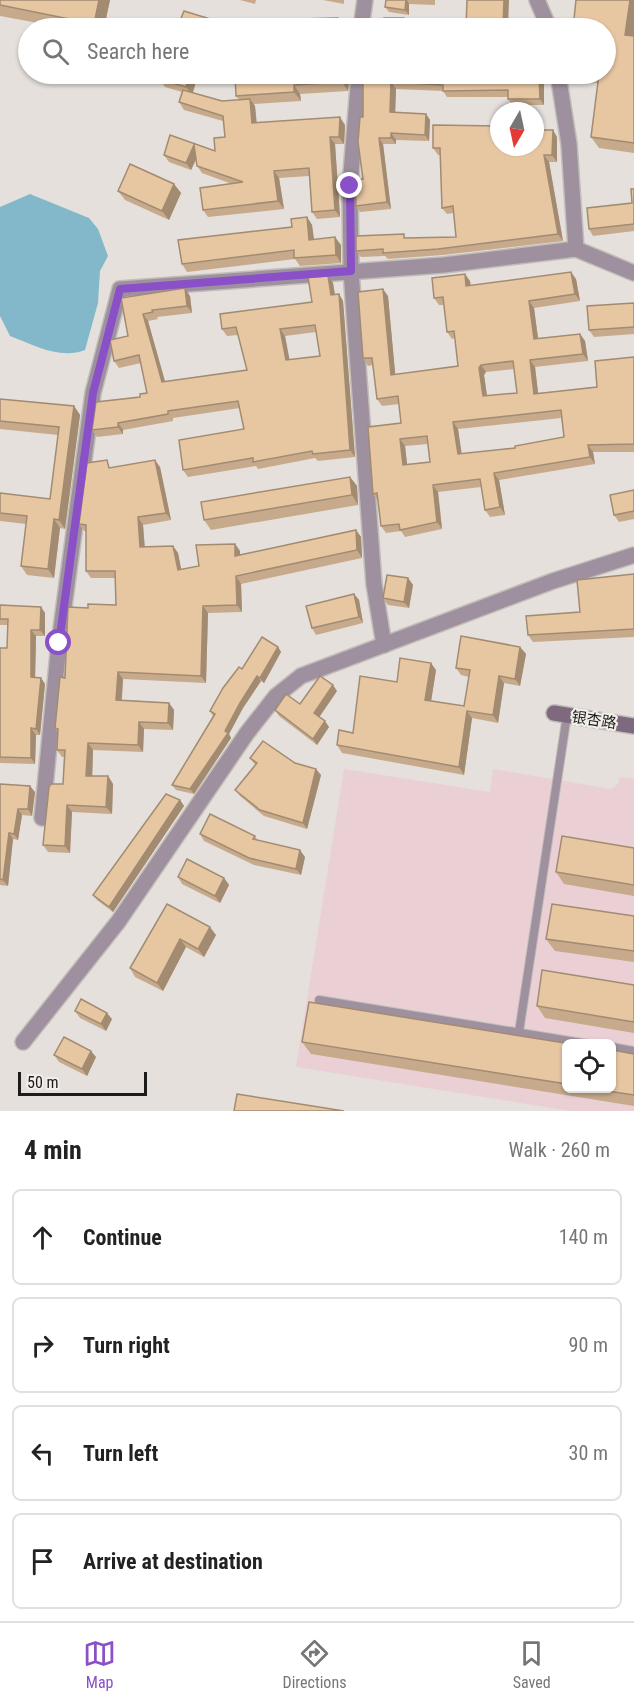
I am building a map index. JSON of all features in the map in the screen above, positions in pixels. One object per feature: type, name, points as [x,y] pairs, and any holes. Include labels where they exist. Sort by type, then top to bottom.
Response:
[{"type":"street","points":[[362,18],[365,0]]},
{"type":"street","points":[[537,0],[545,18]]},
{"type":"street","points":[[358,84],[350,186],[351,271],[374,584],[384,645]]},
{"type":"street","points":[[560,84],[569,144],[576,249]]},
{"type":"street","points":[[42,818],[59,643],[93,393],[120,289],[444,265],[576,249],[634,273]]},
{"type":"street","points":[[23,1042],[118,922],[247,733],[276,696],[301,676],[553,581],[634,555]]},
{"type":"street","name":"银杏路","points":[[561,714],[634,726]]},
{"type":"lane","points":[[519,1032],[561,714]]},
{"type":"lane","points":[[319,1000],[562,1039]]},
{"type":"lane","points":[[616,1048],[634,1051]]},
{"type":"shaded area","points":[[344,769],[490,792],[493,769],[611,789],[618,784],[620,777],[634,779],[634,1111],[570,1111],[296,1067]]},
{"type":"water","points":[[30,194],[89,218],[98,229],[108,256],[100,271],[98,303],[85,350],[76,353],[47,350],[10,336],[0,316],[0,207]]},
{"type":"building","points":[[0,0],[99,0],[95,18],[64,18],[0,5]]},
{"type":"building","points":[[386,0],[406,0],[405,10],[385,7]]},
{"type":"building","points":[[467,0],[504,0],[503,18],[466,18]]},
{"type":"building","points":[[576,0],[630,0],[625,35],[634,36],[634,143],[591,137],[598,84],[616,84],[616,18],[574,18]]},
{"type":"building","points":[[184,11],[207,18],[181,18]]},
{"type":"building","points":[[235,84],[310,84],[294,85],[294,92],[236,96]]},
{"type":"building","points":[[363,84],[391,84],[390,112],[426,114],[425,135],[391,133],[391,138],[379,138],[387,202],[356,206],[355,180],[363,179],[358,142],[360,117],[363,117]]},
{"type":"building","points":[[426,84],[539,84],[540,99],[508,99],[508,90],[443,91],[443,85]]},
{"type":"building","points":[[183,90],[222,101],[250,99],[252,123],[340,117],[339,137],[330,137],[335,210],[312,212],[309,168],[274,171],[278,201],[203,210],[200,188],[243,182],[197,166],[194,145],[186,163],[164,155],[170,135],[215,151],[214,138],[225,137],[223,116],[179,102]]},
{"type":"building","points":[[433,125],[490,126],[490,156],[544,155],[558,234],[438,249],[383,253],[383,249],[356,251],[356,236],[404,234],[404,238],[456,237],[453,206],[442,208],[440,148],[433,148]]},
{"type":"building","points":[[544,130],[553,130],[552,155],[544,155]]},
{"type":"building","points":[[130,164],[174,184],[162,211],[118,191]]},
{"type":"building","points":[[631,189],[634,189],[634,224],[589,229],[587,208],[632,203]]},
{"type":"building","points":[[307,217],[309,240],[335,237],[336,255],[294,258],[294,250],[182,264],[178,240],[292,227],[291,219]]},
{"type":"building","points":[[571,272],[575,294],[529,301],[534,339],[580,334],[583,354],[530,360],[534,394],[597,387],[595,361],[634,357],[634,444],[588,445],[590,457],[494,473],[500,507],[485,510],[480,479],[433,485],[437,522],[400,530],[399,524],[381,526],[377,493],[373,494],[368,427],[401,423],[398,396],[377,399],[372,358],[363,358],[358,292],[383,289],[391,375],[458,366],[454,331],[447,332],[443,297],[434,298],[432,278],[465,274],[466,286]],"holes":[[[513,361],[517,393],[483,396],[479,368],[481,365]],[[561,410],[564,437],[515,446],[515,448],[458,454],[453,422]],[[427,436],[430,462],[403,465],[400,439]]]},
{"type":"building","points":[[328,276],[331,295],[339,294],[350,450],[313,454],[312,451],[253,462],[253,458],[183,470],[179,440],[244,429],[238,401],[168,411],[168,414],[118,423],[118,427],[92,430],[96,402],[140,397],[140,394],[147,393],[139,355],[114,361],[110,340],[128,336],[121,298],[185,288],[187,306],[152,310],[153,312],[143,314],[162,382],[247,370],[236,327],[222,329],[220,314],[312,302],[308,277]],"holes":[[[315,325],[320,356],[286,360],[280,329]]]},
{"type":"building","points":[[634,303],[634,327],[589,330],[587,306]]},
{"type":"building","points":[[0,399],[74,406],[59,520],[54,519],[48,569],[21,566],[27,516],[0,513],[0,493],[50,499],[59,427],[0,421]]},
{"type":"building","points":[[107,460],[109,468],[155,460],[166,513],[138,517],[140,547],[173,546],[178,570],[199,566],[196,545],[235,544],[235,556],[356,530],[357,550],[236,576],[237,605],[203,606],[201,676],[118,672],[116,700],[169,703],[168,723],[139,722],[138,745],[88,743],[86,776],[108,776],[106,807],[67,805],[65,846],[43,845],[49,787],[51,784],[63,784],[65,750],[57,750],[58,729],[55,728],[60,677],[65,678],[68,607],[88,608],[88,604],[116,605],[115,571],[86,571],[86,525],[79,524],[87,463]]},
{"type":"building","points":[[350,477],[352,495],[204,520],[201,502]]},
{"type":"building","points":[[634,490],[634,511],[614,515],[610,495]]},
{"type":"building","points":[[634,574],[634,629],[528,635],[526,616],[580,612],[577,580]]},
{"type":"building","points":[[387,575],[408,578],[404,602],[383,598]]},
{"type":"building","points":[[354,594],[359,617],[312,628],[306,606]]},
{"type":"building","points":[[0,605],[41,607],[40,630],[31,630],[31,677],[41,678],[36,729],[31,728],[31,758],[0,757],[0,648],[7,648],[8,619],[0,619]]},
{"type":"building","points":[[461,636],[520,647],[515,679],[499,676],[493,715],[467,711],[459,767],[337,745],[339,730],[353,733],[360,676],[397,682],[400,658],[431,663],[425,700],[464,706],[470,670],[456,668]]},
{"type":"building","points":[[262,637],[278,647],[260,678],[257,676],[240,703],[225,731],[228,733],[190,789],[172,785],[215,714],[210,711],[223,688],[239,667],[242,669]]},
{"type":"building","points":[[320,676],[333,685],[314,713],[325,721],[313,739],[275,710],[286,694],[300,704]]},
{"type":"building","points":[[263,741],[295,763],[316,769],[303,823],[260,810],[235,790],[257,763],[250,758]]},
{"type":"building","points":[[0,784],[30,786],[28,809],[18,809],[14,834],[9,833],[3,880],[0,879]]},
{"type":"building","points":[[166,794],[180,800],[109,907],[93,895]]},
{"type":"building","points":[[210,814],[255,836],[253,839],[300,850],[296,869],[249,858],[200,834]]},
{"type":"building","points":[[562,836],[634,848],[634,885],[556,872]]},
{"type":"building","points":[[187,859],[224,878],[215,896],[178,877]]},
{"type":"building","points":[[167,904],[210,927],[198,949],[180,939],[157,983],[130,968]]},
{"type":"building","points":[[552,904],[634,916],[634,951],[546,939]]},
{"type":"building","points":[[542,970],[634,985],[634,1022],[537,1006]]},
{"type":"building","points":[[81,999],[107,1013],[101,1024],[75,1011]]},
{"type":"building","points":[[309,1002],[562,1043],[562,1083],[302,1042]]},
{"type":"building","points":[[64,1037],[91,1051],[82,1069],[54,1055]]},
{"type":"building","points":[[616,1051],[634,1054],[634,1095],[616,1092]]},
{"type":"building","points":[[237,1094],[344,1111],[234,1111]]},
{"type":"route","points":[[59,643],[75,540],[93,393],[120,289],[351,271],[350,186]]}]
